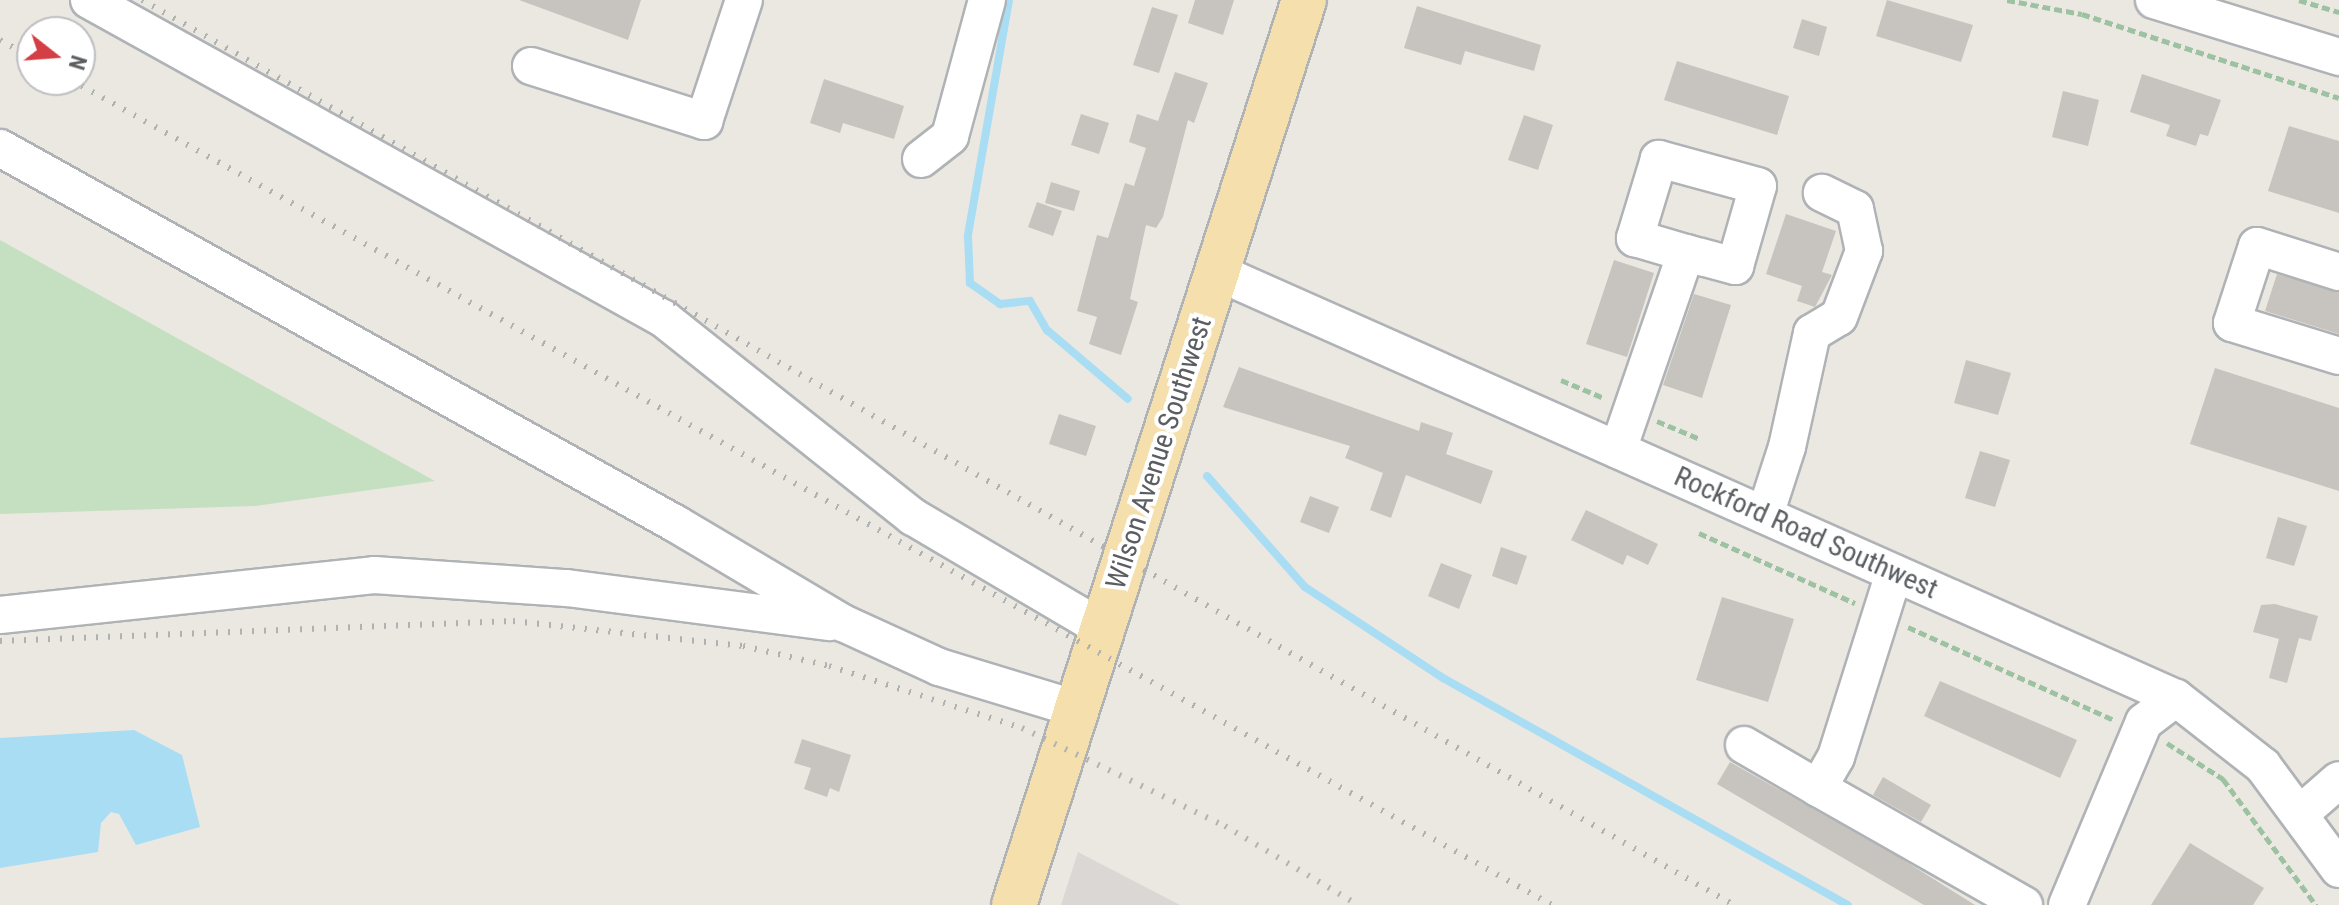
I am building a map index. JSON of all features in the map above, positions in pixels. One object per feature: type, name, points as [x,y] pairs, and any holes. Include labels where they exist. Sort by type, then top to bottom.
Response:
[{"type":"main road","name":"Wilson Avenue Southwest","points":[[1014,905],[1304,0]]},
{"type":"street","points":[[89,0],[664,319],[913,517],[1103,629]]},
{"type":"street","points":[[531,66],[704,121],[744,0]]},
{"type":"street","points":[[921,159],[950,136],[987,0]]},
{"type":"street","points":[[2154,0],[2339,57]]},
{"type":"street","points":[[0,148],[662,516],[843,623],[939,667],[1077,709]]},
{"type":"street","points":[[1765,515],[1787,447],[1812,333],[1839,317],[1864,251],[1855,209],[1822,193]]},
{"type":"street","points":[[2339,272],[2257,246],[2232,323],[2339,356]]},
{"type":"street","points":[[1618,450],[1686,253]]},
{"type":"street","name":"Rockford Road Southwest","points":[[1217,272],[2176,698],[2263,766],[2301,813],[2339,869]]},
{"type":"street","points":[[1818,788],[1836,757],[1894,573]]},
{"type":"street","points":[[0,615],[374,575],[567,588],[843,623]]},
{"type":"street","points":[[2067,905],[2141,732],[2176,698]]},
{"type":"street","points":[[1744,745],[2024,905]]},
{"type":"street","points":[[2301,813],[2339,780]]},
{"type":"path","points":[[2007,0],[2082,14],[2339,98]]},
{"type":"path","points":[[2299,0],[2339,12]]},
{"type":"path","points":[[1699,533],[2141,732],[2223,779],[2316,905]]},
{"type":"shaded area","points":[[1078,852],[1180,905],[1061,905]]},
{"type":"green space","points":[[0,240],[435,481],[255,506],[0,514]]},
{"type":"water","points":[[134,730],[182,755],[200,827],[136,845],[119,814],[111,812],[101,823],[98,852],[0,868],[0,738]]},
{"type":"building","points":[[519,0],[641,0],[628,40]]},
{"type":"building","points":[[1195,0],[1234,0],[1223,35],[1188,23]]},
{"type":"building","points":[[1887,0],[1973,25],[1961,62],[1876,36]]},
{"type":"building","points":[[1417,6],[1541,45],[1534,71],[1465,51],[1461,65],[1404,48]]},
{"type":"building","points":[[1152,7],[1178,15],[1159,73],[1133,65]]},
{"type":"building","points":[[1802,19],[1827,27],[1819,56],[1793,48]]},
{"type":"building","points":[[1677,61],[1789,96],[1777,135],[1664,100]]},
{"type":"building","points":[[1175,72],[1208,83],[1194,123],[1188,120],[1163,217],[1156,228],[1146,225],[1130,299],[1138,302],[1121,355],[1089,344],[1097,317],[1077,311],[1097,235],[1108,238],[1125,183],[1134,186],[1146,148],[1129,142],[1137,114],[1158,121]]},
{"type":"building","points":[[2142,74],[2221,100],[2208,136],[2200,134],[2196,146],[2166,136],[2170,125],[2130,112]]},
{"type":"building","points":[[824,79],[904,106],[894,139],[843,123],[840,133],[810,123]]},
{"type":"building","points":[[2063,91],[2099,100],[2088,146],[2052,137]]},
{"type":"building","points":[[1081,114],[1109,123],[1099,154],[1071,145]]},
{"type":"building","points":[[1524,115],[1553,125],[1538,170],[1508,160]]},
{"type":"building","points":[[2289,126],[2339,141],[2339,213],[2268,191]]},
{"type":"building","points":[[1051,182],[1080,191],[1074,211],[1045,203]]},
{"type":"building","points":[[1037,202],[1062,211],[1053,236],[1028,227]]},
{"type":"building","points":[[1786,214],[1836,231],[1822,272],[1832,275],[1815,307],[1797,301],[1802,286],[1766,274]]},
{"type":"building","points":[[1614,260],[1654,273],[1627,357],[1586,344]]},
{"type":"building","points":[[2277,274],[2339,292],[2339,334],[2265,311]]},
{"type":"building","points":[[1694,294],[1731,305],[1702,398],[1663,385]]},
{"type":"building","points":[[1966,360],[2011,373],[1998,415],[1954,403]]},
{"type":"building","points":[[1239,367],[1419,431],[1421,422],[1453,433],[1446,454],[1493,471],[1481,504],[1406,475],[1391,518],[1370,510],[1383,473],[1345,458],[1350,446],[1223,407]]},
{"type":"building","points":[[2215,368],[2339,408],[2339,491],[2190,444]]},
{"type":"building","points":[[1059,414],[1096,426],[1086,456],[1049,444]]},
{"type":"building","points":[[1980,451],[2010,460],[1995,507],[1965,498]]},
{"type":"building","points":[[1310,496],[1339,507],[1329,533],[1300,522]]},
{"type":"building","points":[[1586,510],[1658,544],[1648,565],[1627,555],[1623,565],[1571,540]]},
{"type":"building","points":[[2278,517],[2307,526],[2294,566],[2266,558]]},
{"type":"building","points":[[1501,547],[1527,556],[1517,585],[1492,576]]},
{"type":"building","points":[[1441,563],[1472,575],[1459,609],[1428,596]]},
{"type":"building","points":[[1722,597],[1794,619],[1768,702],[1696,680]]},
{"type":"building","points":[[2275,604],[2318,616],[2311,641],[2299,638],[2287,683],[2269,678],[2279,639],[2253,632],[2261,605]]},
{"type":"building","points":[[1940,681],[2077,740],[2060,778],[1924,716]]},
{"type":"building","points":[[802,739],[851,755],[839,792],[830,788],[827,797],[804,789],[811,768],[794,763]]},
{"type":"building","points":[[1730,762],[1900,858],[1975,905],[1924,905],[1814,841],[1717,784]]},
{"type":"building","points":[[1883,777],[1931,805],[1921,822],[1873,795]]},
{"type":"building","points":[[2190,843],[2264,888],[2253,905],[2151,905]]},
{"type":"waterway","points":[[1009,0],[968,236],[970,283],[1000,304],[1030,301],[1047,330],[1128,399]]},
{"type":"waterway","points":[[1207,476],[1305,587],[1443,678],[1848,905]]},
{"type":"railway","points":[[142,0],[1734,905]]},
{"type":"railway","points":[[0,40],[16,49]]},
{"type":"railway","points":[[96,94],[1552,905]]},
{"type":"railway","points":[[0,641],[513,621],[743,646],[829,666],[1022,728],[1225,826],[1358,905]]}]
